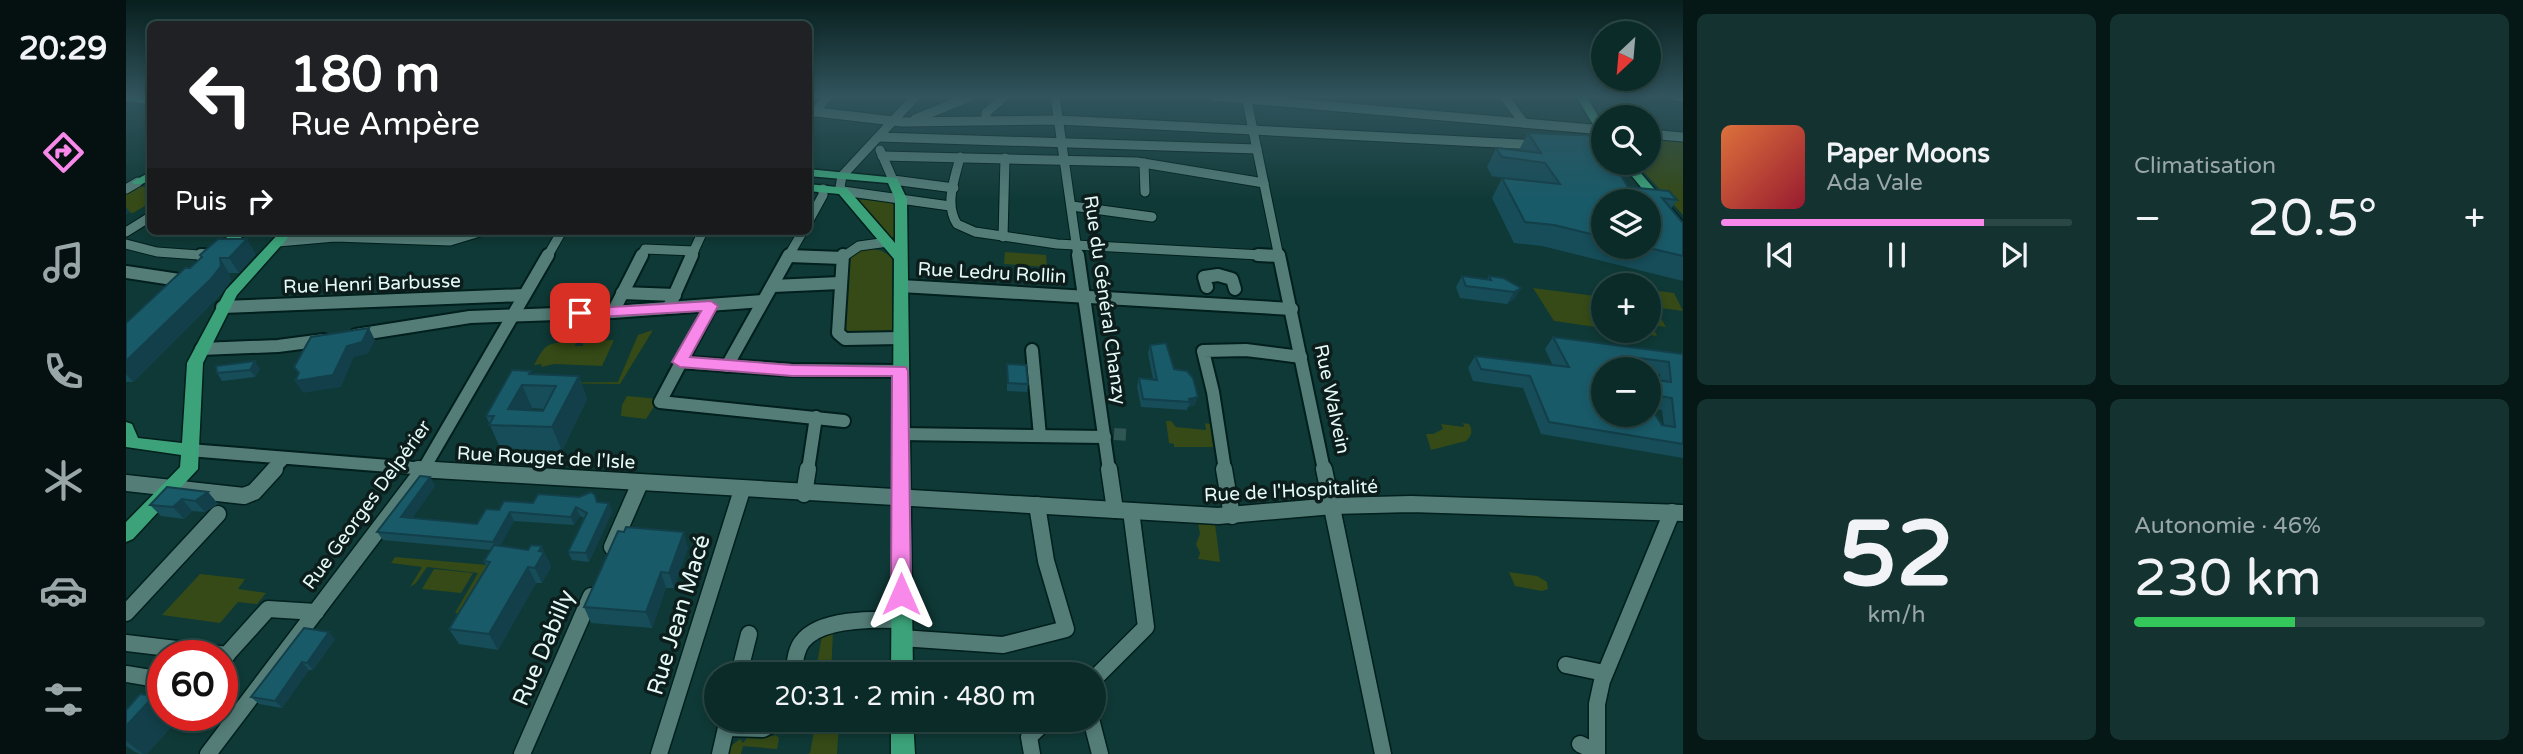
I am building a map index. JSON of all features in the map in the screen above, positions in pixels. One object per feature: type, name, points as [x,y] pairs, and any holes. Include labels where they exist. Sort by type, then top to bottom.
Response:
[{"type":"main road","points":[[813,172],[893,180],[901,200],[902,662]]},
{"type":"main road","points":[[1636,175],[1683,230]]},
{"type":"main road","points":[[812,189],[843,191],[902,261]]},
{"type":"main road","points":[[170,296],[237,235]]},
{"type":"main road","points":[[126,534],[188,469],[195,363],[231,293],[284,235]]},
{"type":"main road","points":[[126,433],[129,441],[136,444],[189,450]]},
{"type":"main road","points":[[902,732],[903,754]]},
{"type":"street","points":[[884,131],[842,176],[840,186],[843,191],[950,206]]},
{"type":"street","name":"Rue du Général Chanzy","points":[[1060,131],[1105,437],[1123,510],[1146,626],[1106,667]]},
{"type":"street","name":"Rue Walvein","points":[[1254,131],[1383,754]]},
{"type":"street","points":[[1276,131],[1548,146]]},
{"type":"street","points":[[1661,135],[1683,137]]},
{"type":"street","points":[[879,137],[1258,149]]},
{"type":"street","points":[[879,137],[882,156],[893,180],[954,188]]},
{"type":"street","points":[[882,156],[1144,163],[1264,183]]},
{"type":"street","points":[[960,157],[950,206],[954,220],[961,227],[1003,237],[1077,246],[1279,256]]},
{"type":"street","points":[[1003,237],[1005,158]]},
{"type":"street","points":[[1144,163],[1145,192]]},
{"type":"street","points":[[812,187],[823,181],[813,172]]},
{"type":"street","points":[[126,188],[138,182]]},
{"type":"street","points":[[812,215],[823,195],[823,189]]},
{"type":"street","points":[[902,217],[911,208],[928,203]]},
{"type":"street","points":[[1072,206],[1152,217]]},
{"type":"street","points":[[126,232],[147,219]]},
{"type":"street","points":[[789,256],[842,258],[877,229]]},
{"type":"street","points":[[278,242],[323,235],[450,242],[471,235]]},
{"type":"street","name":"Rue Georges Delpérier","points":[[208,754],[423,470],[560,235]]},
{"type":"street","points":[[669,307],[701,235]]},
{"type":"street","points":[[727,366],[801,235]]},
{"type":"street","points":[[859,246],[888,242]]},
{"type":"street","points":[[126,244],[153,252],[213,256]]},
{"type":"street","points":[[613,312],[645,249],[694,251]]},
{"type":"street","points":[[1211,252],[1218,275]]},
{"type":"street","points":[[842,258],[840,337],[900,338]]},
{"type":"street","points":[[126,272],[186,281]]},
{"type":"street","points":[[1207,287],[1204,277],[1218,275],[1232,279],[1235,289]]},
{"type":"street","points":[[773,286],[840,283]]},
{"type":"street","name":"Rue Ledru Rollin","points":[[901,286],[1292,309]]},
{"type":"street","points":[[622,293],[675,295]]},
{"type":"street","name":"Rue Henri Barbusse","points":[[222,307],[524,295]]},
{"type":"street","points":[[201,349],[278,346],[470,317],[613,312],[763,301]]},
{"type":"street","points":[[711,306],[660,402],[844,421]]},
{"type":"street","points":[[1032,350],[1040,436]]},
{"type":"street","points":[[1232,516],[1224,476],[1214,393],[1203,351],[1247,350],[1301,356]]},
{"type":"street","points":[[680,362],[792,370],[900,371]]},
{"type":"street","points":[[804,494],[816,417]]},
{"type":"street","points":[[901,434],[1105,437]]},
{"type":"street","name":"Rue Rouget de l'Isle","points":[[189,450],[423,470],[742,491],[901,498]]},
{"type":"street","points":[[188,469],[221,453]]},
{"type":"street","points":[[126,483],[232,498],[254,492],[284,458]]},
{"type":"street","name":"Rue Dabilly","points":[[522,754],[640,483]]},
{"type":"street","name":"Rue Jean Macé","points":[[659,754],[742,491]]},
{"type":"street","name":"Rue de l'Hospitalité","points":[[901,498],[1232,516],[1333,506],[1414,504],[1678,512]]},
{"type":"street","points":[[796,662],[801,643],[816,631],[873,619],[901,629],[1003,645],[1066,629],[1046,561],[1037,505]]},
{"type":"street","points":[[1591,750],[1604,673],[1678,512]]},
{"type":"street","points":[[130,605],[218,514]]},
{"type":"street","points":[[238,641],[268,609],[316,612]]},
{"type":"street","points":[[742,662],[749,634]]},
{"type":"street","points":[[126,643],[147,646]]},
{"type":"street","points":[[1566,665],[1604,673]]},
{"type":"street","points":[[126,674],[147,677]]},
{"type":"street","points":[[720,754],[725,732]]},
{"type":"street","points":[[1032,754],[1030,737],[1035,732]]},
{"type":"street","points":[[1094,732],[1100,754]]},
{"type":"green space","points":[[1661,139],[1683,141],[1683,215],[1647,175],[1661,175]]},
{"type":"green space","points":[[136,186],[147,188],[147,205],[133,213],[126,212],[126,192]]},
{"type":"green space","points":[[854,199],[890,202],[896,207],[895,237],[891,237]]},
{"type":"green space","points":[[872,249],[892,257],[892,330],[890,333],[848,333],[845,331],[849,268],[845,265],[846,259],[860,250]]},
{"type":"green space","points":[[1005,252],[1046,255],[1047,267],[1004,264]]},
{"type":"green space","points":[[1533,288],[1591,295],[1591,326],[1554,321]]},
{"type":"green space","points":[[1661,291],[1674,293],[1683,311],[1661,308]]},
{"type":"green space","points":[[653,330],[620,384],[532,383],[618,382],[638,335]]},
{"type":"green space","points":[[614,340],[602,366],[534,365],[542,351],[550,344],[576,342],[575,346],[583,346],[583,341]]},
{"type":"green space","points":[[627,396],[659,399],[646,419],[621,416],[622,405]]},
{"type":"green space","points":[[1166,421],[1171,421],[1176,427],[1206,430],[1205,423],[1210,424],[1213,447],[1174,447],[1174,444],[1169,443]]},
{"type":"green space","points":[[1463,423],[1469,424],[1471,429],[1471,435],[1466,441],[1431,450],[1426,434],[1443,429],[1441,424],[1464,427]]},
{"type":"green space","points":[[1198,523],[1215,524],[1220,562],[1198,559]]},
{"type":"green space","points":[[395,557],[487,565],[488,569],[459,614],[455,613],[478,573],[427,567],[410,587],[422,567],[391,563]]},
{"type":"green space","points":[[434,569],[473,573],[461,593],[422,589]]},
{"type":"green space","points":[[1509,572],[1537,576],[1547,582],[1548,589],[1542,591],[1515,586]]},
{"type":"green space","points":[[200,574],[245,579],[238,589],[266,593],[257,604],[238,602],[220,623],[162,615]]},
{"type":"green space","points":[[833,632],[832,662],[817,662],[822,636]]},
{"type":"green space","points":[[814,732],[838,732],[837,754],[807,754],[810,753]]},
{"type":"green space","points":[[776,735],[779,738],[777,749],[743,746],[741,754],[728,754],[731,746],[740,739],[743,743],[747,738],[760,739]]},
{"type":"building","points":[[1528,133],[1591,136],[1591,175],[1621,175],[1628,187],[1648,189],[1591,189],[1591,234],[1554,225],[1525,222],[1502,178],[1560,184],[1545,163],[1502,157],[1496,148],[1541,153]]},
{"type":"building","points":[[1661,190],[1669,191],[1677,200],[1662,198],[1683,223],[1683,256],[1661,251]]},
{"type":"building","points":[[218,239],[247,239],[229,258],[220,258],[221,266],[211,279],[126,361],[126,323],[185,268],[190,268]]},
{"type":"building","points":[[1462,276],[1491,280],[1489,276],[1503,278],[1521,288],[1514,292],[1466,286]]},
{"type":"building","points":[[369,328],[362,342],[347,346],[333,375],[295,381],[299,373],[294,367],[311,337]]},
{"type":"building","points":[[1553,337],[1683,354],[1683,444],[1549,422],[1530,376],[1481,369],[1475,356],[1569,367]]},
{"type":"building","points":[[1166,343],[1174,369],[1187,371],[1193,378],[1198,397],[1189,399],[1190,402],[1143,399],[1139,378],[1157,380],[1150,345]]},
{"type":"building","points":[[255,361],[250,370],[217,373],[216,366]]},
{"type":"building","points":[[1007,364],[1026,365],[1028,384],[1008,383]]},
{"type":"building","points":[[512,370],[531,371],[529,374],[579,376],[552,427],[489,425],[494,416],[486,416]],"holes":[[[522,385],[556,386],[543,411],[508,409]]]},
{"type":"building","points":[[420,476],[430,477],[401,517],[477,524],[486,509],[499,510],[504,501],[533,503],[538,494],[579,497],[591,492],[597,502],[609,503],[586,553],[568,552],[587,513],[576,507],[571,517],[510,512],[493,542],[377,532]]},
{"type":"building","points":[[167,487],[208,492],[195,501],[182,499],[173,507],[150,505]]},
{"type":"building","points":[[626,527],[684,532],[669,573],[661,572],[646,612],[584,607],[618,531],[624,532]]},
{"type":"building","points":[[494,545],[528,550],[531,545],[542,546],[539,551],[544,552],[535,568],[528,567],[489,634],[449,629],[490,562],[484,561]]},
{"type":"building","points":[[304,628],[329,632],[307,663],[302,662],[275,701],[251,697]]},
{"type":"building","points":[[140,694],[147,695],[147,704],[126,726],[126,710]]},
{"type":"tunnel","points":[[1114,434],[1131,435]]},
{"type":"route","points":[[580,313],[711,306],[680,362],[792,370],[900,371],[901,594]]}]
